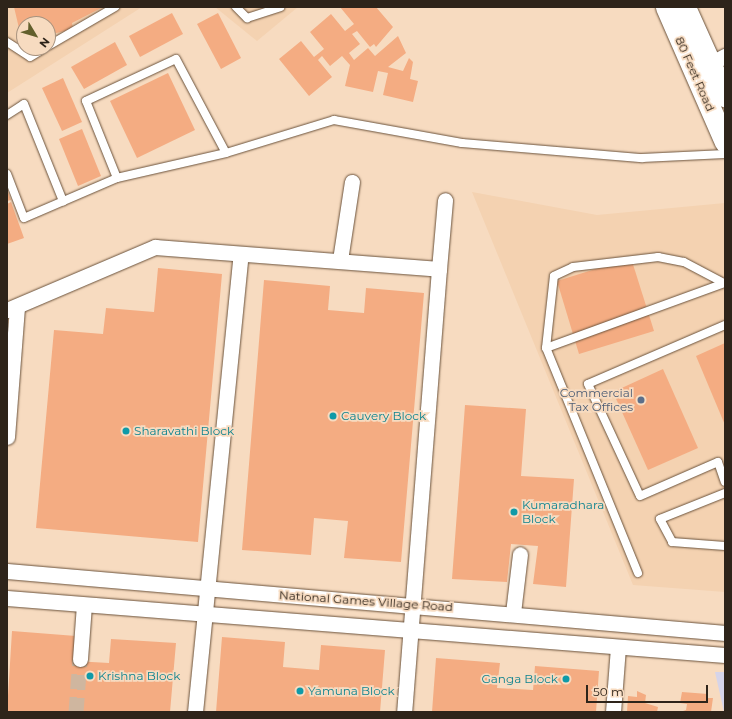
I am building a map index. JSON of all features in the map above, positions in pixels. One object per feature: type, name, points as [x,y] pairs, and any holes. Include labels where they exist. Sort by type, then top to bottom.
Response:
[{"type":"main road","name":"80 Feet Road","points":[[666,7],[710,64],[725,142]]},
{"type":"main road","name":"80 Feet Road","points":[[685,7],[725,96]]},
{"type":"street","points":[[340,260],[352,182]]},
{"type":"street","points":[[404,712],[413,630],[445,200]]},
{"type":"street","points":[[7,437],[12,309],[155,247],[340,260],[439,269]]},
{"type":"street","points":[[195,712],[240,254]]},
{"type":"street","points":[[513,613],[520,554]]},
{"type":"street","name":"National Games Village Road","points":[[7,571],[207,590],[415,604],[725,633]]},
{"type":"street","name":"National Games Village Road","points":[[7,598],[205,615],[725,655]]},
{"type":"street","points":[[80,659],[84,605]]},
{"type":"street","points":[[613,712],[618,647]]},
{"type":"lane","points":[[56,41],[115,7]]},
{"type":"lane","points":[[236,7],[247,18],[280,7]]},
{"type":"lane","points":[[7,42],[16,48]]},
{"type":"lane","points":[[117,178],[86,101],[176,59],[226,153]]},
{"type":"lane","points":[[7,115],[24,104],[63,201]]},
{"type":"lane","points":[[7,174],[24,218],[117,178],[226,153],[334,120],[462,143],[642,158],[725,154]]},
{"type":"lane","points":[[638,573],[546,348],[554,276],[564,269],[658,257],[684,262],[724,283]]},
{"type":"lane","points":[[546,348],[724,283]]},
{"type":"lane","points":[[725,325],[588,384],[640,496],[718,462],[725,482]]},
{"type":"lane","points":[[725,493],[660,519],[672,542],[725,546]]},
{"type":"shaded area","points":[[7,7],[142,7],[7,93]]},
{"type":"shaded area","points":[[215,7],[298,7],[257,41]]},
{"type":"shaded area","name":"Commercial Tax Offices","points":[[472,192],[597,215],[725,203],[725,592],[633,585]]},
{"type":"shaded area","points":[[715,672],[725,672],[725,712],[724,712]]},
{"type":"building","points":[[14,7],[103,7],[72,23],[73,29],[56,33],[56,16],[16,16]]},
{"type":"building","points":[[340,7],[376,7],[393,27],[376,47],[374,44],[370,47],[357,31],[352,34],[360,44],[349,53],[354,60],[368,48],[375,56],[398,36],[406,53],[388,67],[403,71],[409,58],[413,62],[410,79],[418,81],[413,102],[383,95],[388,73],[378,71],[373,92],[345,86],[350,65],[342,56],[330,66],[322,56],[318,60],[332,77],[309,96],[279,59],[301,41],[314,57],[324,49],[310,32],[331,14],[345,31],[354,24]]},
{"type":"building","points":[[172,13],[183,34],[140,57],[129,36]]},
{"type":"building","points":[[218,13],[241,58],[221,69],[197,24]]},
{"type":"building","points":[[115,42],[127,65],[84,89],[71,67]]},
{"type":"building","points":[[168,73],[195,130],[137,158],[110,101]]},
{"type":"building","points":[[63,78],[82,122],[62,131],[42,88]]},
{"type":"building","points":[[82,129],[101,176],[78,186],[59,139]]},
{"type":"building","points":[[7,189],[11,200],[7,201]]},
{"type":"building","points":[[11,202],[24,238],[7,244],[7,204]]},
{"type":"building","points":[[631,258],[654,331],[579,354],[557,281]]},
{"type":"building","name":"Sharavathi Block","points":[[158,268],[222,274],[198,542],[36,528],[54,330],[103,334],[106,308],[154,312]]},
{"type":"building","name":"Cauvery Block","points":[[264,280],[330,286],[328,310],[364,313],[366,288],[424,293],[401,562],[344,558],[348,521],[314,518],[311,555],[242,550]]},
{"type":"building","points":[[725,343],[725,425],[696,356]]},
{"type":"building","points":[[663,369],[698,448],[648,470],[613,392]]},
{"type":"building","name":"Kumaradhara Block","points":[[465,405],[526,409],[521,476],[574,479],[566,587],[533,584],[538,546],[511,544],[507,582],[452,579]]},
{"type":"building","name":"Krishna Block","points":[[12,631],[76,636],[74,661],[109,663],[111,639],[176,643],[170,712],[7,712]]},
{"type":"building","name":"Yamuna Block","points":[[222,637],[285,642],[283,667],[319,670],[321,645],[385,650],[380,712],[216,712]]},
{"type":"building","name":"Ganga Block","points":[[436,658],[500,663],[497,688],[533,690],[535,666],[599,671],[596,712],[432,712]]},
{"type":"building","points":[[637,691],[646,695],[645,703],[658,707],[657,712],[627,712],[628,696],[637,697]]},
{"type":"building","points":[[682,692],[708,694],[708,698],[713,698],[711,712],[680,712],[686,710],[687,704],[680,703]]},
{"type":"tunnel","points":[[76,712],[80,659]]},
{"type":"place","name":"Commercial Tax Offices","points":[[641,400]]},
{"type":"place","name":"Cauvery Block","points":[[333,416]]},
{"type":"place","name":"Sharavathi Block","points":[[126,431]]},
{"type":"place","name":"Kumaradhara Block","points":[[514,512]]},
{"type":"place","name":"Krishna Block","points":[[90,676]]},
{"type":"place","name":"Ganga Block","points":[[566,679]]},
{"type":"place","name":"Yamuna Block","points":[[300,691]]}]
